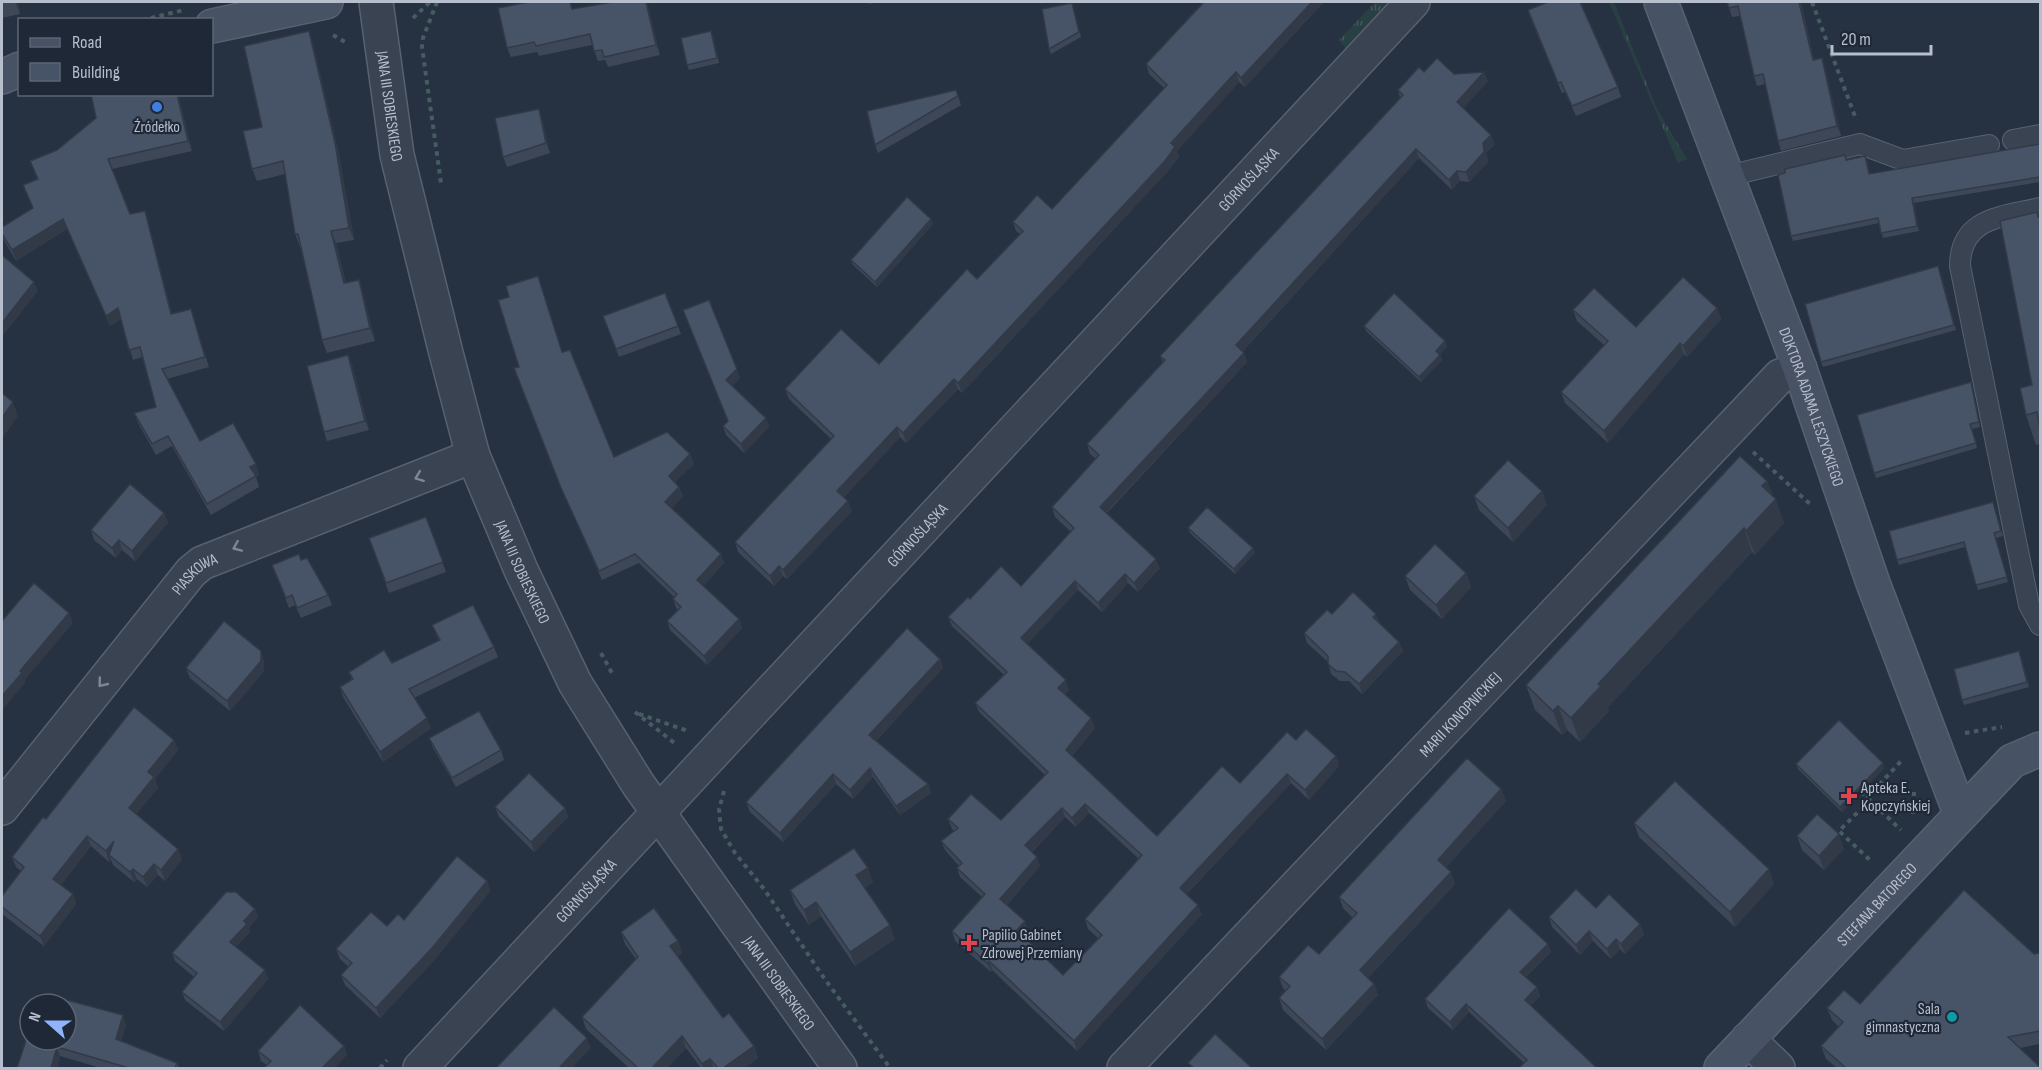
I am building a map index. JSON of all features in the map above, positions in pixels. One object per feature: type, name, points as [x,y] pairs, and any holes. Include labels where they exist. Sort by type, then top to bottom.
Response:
[{"type":"street","points":[[213,26],[326,2]]},
{"type":"street","name":"JANA III SOBIESKIEGO","points":[[376,2],[397,155],[473,456],[520,570],[575,683],[658,812],[840,1068]]},
{"type":"street","name":"GÓRNOŚLĄSKA","points":[[420,1068],[1413,2]]},
{"type":"street","name":"DOKTORA ADAMA LESZYCKIEGO","points":[[1661,2],[1800,369],[1873,583],[1960,813]]},
{"type":"street","points":[[2,77],[18,70]]},
{"type":"street","name":"MARII KONOPNICKIEJ","points":[[1124,1068],[1780,376],[1800,369]]},
{"type":"street","name":"PIASKOWA","points":[[2,808],[191,572],[202,563],[473,456]]},
{"type":"street","name":"STEFANA BATOREGO","points":[[1721,1068],[1960,813],[2012,761],[2040,749]]},
{"type":"street","points":[[1748,1039],[1778,1068]]},
{"type":"lane","points":[[2013,140],[2040,135]]},
{"type":"lane","points":[[1728,177],[1860,144],[1903,160],[1989,145]]},
{"type":"lane","points":[[2040,208],[1981,222],[1970,233],[1960,251],[1960,266],[2029,605],[2040,626]]},
{"type":"path","points":[[437,2],[423,38],[422,47],[442,186]]},
{"type":"path","points":[[1812,2],[1857,122]]},
{"type":"path","points":[[599,650],[615,679]]},
{"type":"path","points":[[630,704],[636,713],[675,744],[725,790],[719,809],[721,829],[735,853],[764,889],[830,987],[890,1068]]},
{"type":"path","points":[[1907,767],[1902,755],[1968,732],[2003,726]]},
{"type":"path","points":[[1873,863],[1839,831],[1904,758]]},
{"type":"path","points":[[1911,817],[1915,810],[1914,785]]},
{"type":"path","points":[[1861,792],[1902,831]]},
{"type":"path","points":[[1894,839],[1906,824]]},
{"type":"path","points":[[1866,870],[1880,855]]},
{"type":"green space","points":[[1375,2],[1392,2],[1347,50],[1339,40]]},
{"type":"green space","points":[[1609,2],[1614,2],[1657,109],[1687,159],[1678,163]]},
{"type":"building","points":[[529,2],[570,2],[572,9],[613,2],[646,2],[656,45],[604,57],[602,50],[594,51],[590,34],[536,46],[534,42],[507,48],[498,8]]},
{"type":"building","points":[[1204,2],[1312,2],[1241,78],[1236,72],[1171,143],[1175,147],[1165,161],[958,383],[954,379],[903,433],[897,427],[837,491],[848,501],[783,570],[779,566],[770,576],[735,542],[834,436],[785,389],[841,329],[879,364],[967,269],[977,279],[1023,231],[1013,222],[1037,195],[1052,209],[1167,85],[1146,64]]},
{"type":"building","points":[[1548,2],[1580,2],[1618,87],[1572,106],[1561,82],[1558,83],[1528,10]]},
{"type":"building","points":[[1727,2],[1799,2],[1813,60],[1822,58],[1837,126],[1778,141],[1763,74],[1754,76],[1738,6],[1729,8]]},
{"type":"building","points":[[1072,3],[1079,32],[1049,49],[1042,9]]},
{"type":"building","points":[[309,31],[335,143],[349,228],[331,231],[344,283],[359,280],[370,328],[322,340],[298,234],[295,234],[283,161],[252,169],[243,131],[262,127],[244,46]]},
{"type":"building","points":[[711,31],[717,58],[687,65],[681,38]]},
{"type":"building","points":[[1437,58],[1454,74],[1484,72],[1457,102],[1491,135],[1483,143],[1484,152],[1466,172],[1457,171],[1449,180],[1416,149],[1236,345],[1244,353],[1100,507],[1156,559],[1134,583],[1125,574],[1098,603],[1075,581],[1021,638],[1066,680],[1058,688],[1091,718],[1066,750],[1157,836],[1222,766],[1240,783],[1287,732],[1296,740],[1306,729],[1336,756],[1305,790],[1287,774],[1180,888],[1198,905],[1074,1041],[989,961],[987,963],[952,931],[985,894],[957,868],[962,863],[941,841],[958,828],[948,819],[971,794],[1001,820],[1048,772],[975,703],[1007,672],[948,617],[968,597],[970,599],[1001,566],[1021,586],[1074,528],[1052,507],[1099,455],[1087,444],[1165,360],[1160,356],[1403,95],[1398,90],[1419,67],[1424,72]],"holes":[[[1085,804],[1142,855],[1085,919],[1102,935],[1063,975],[1017,930],[1025,921],[1000,899],[1037,857],[1025,845],[1062,808],[1072,818]]]},
{"type":"building","points":[[956,90],[958,96],[875,145],[867,111]]},
{"type":"building","points":[[91,96],[177,96],[188,141],[108,159],[130,214],[145,211],[171,314],[191,309],[205,357],[162,369],[200,441],[233,423],[256,464],[250,467],[256,476],[207,504],[168,436],[152,444],[134,413],[156,407],[140,347],[129,350],[118,308],[106,316],[63,219],[12,250],[2,234],[2,227],[33,208],[23,185],[38,179],[30,161],[57,150],[96,118]]},
{"type":"building","points":[[539,109],[546,143],[503,157],[495,118]]},
{"type":"building","points":[[2040,144],[2040,177],[1912,198],[1917,226],[1881,233],[1878,218],[1791,236],[1778,175],[1785,173],[1785,169],[1845,155],[1846,160],[1865,156],[1869,174]]},
{"type":"building","points":[[907,197],[931,219],[875,282],[851,260]]},
{"type":"building","points":[[2037,212],[2040,217],[2040,429],[2037,412],[2026,415],[2020,388],[2032,385],[2000,221]]},
{"type":"building","points":[[2,255],[34,282],[2,323]]},
{"type":"building","points":[[1938,266],[1954,325],[1821,362],[1805,304]]},
{"type":"building","points":[[538,276],[562,352],[570,350],[614,457],[667,432],[690,454],[669,476],[679,487],[665,502],[721,554],[697,580],[739,619],[704,656],[667,621],[681,607],[673,599],[677,594],[635,554],[599,571],[561,488],[514,368],[519,367],[498,300],[509,297],[506,286]]},
{"type":"building","points":[[1683,277],[1717,308],[1683,346],[1680,343],[1604,431],[1561,392],[1608,341],[1573,310],[1594,288],[1636,327]]},
{"type":"building","points":[[665,293],[678,326],[616,349],[603,316]]},
{"type":"building","points":[[1394,293],[1445,341],[1436,351],[1440,355],[1419,377],[1364,326]]},
{"type":"building","points":[[709,300],[737,369],[726,380],[766,418],[741,444],[723,426],[728,421],[683,310]]},
{"type":"building","points":[[348,355],[365,421],[324,432],[307,366]]},
{"type":"building","points":[[1971,382],[1979,422],[1970,424],[1976,443],[1874,473],[1857,415]]},
{"type":"building","points":[[2,393],[13,402],[2,418]]},
{"type":"building","points":[[1740,456],[1767,481],[1762,486],[1776,499],[1746,531],[1744,528],[1598,684],[1601,686],[1571,718],[1558,706],[1553,711],[1526,685]]},
{"type":"building","points":[[1508,460],[1542,491],[1508,528],[1474,496]]},
{"type":"building","points":[[130,484],[164,513],[132,551],[119,540],[112,548],[91,530]]},
{"type":"building","points":[[1993,502],[2001,531],[1994,533],[2007,577],[1976,585],[1964,542],[1897,560],[1889,531]]},
{"type":"building","points":[[1207,507],[1253,548],[1234,569],[1188,528]]},
{"type":"building","points":[[426,517],[443,562],[386,583],[369,538]]},
{"type":"building","points":[[1435,544],[1466,573],[1436,605],[1405,576]]},
{"type":"building","points":[[299,554],[301,560],[307,558],[328,595],[297,608],[292,595],[286,598],[272,565]]},
{"type":"building","points":[[34,583],[69,613],[2,696],[2,621]]},
{"type":"building","points":[[1353,592],[1376,614],[1373,617],[1399,642],[1359,684],[1345,672],[1336,671],[1328,664],[1328,656],[1304,633],[1327,610],[1332,614]]},
{"type":"building","points":[[473,605],[494,647],[409,689],[427,718],[380,752],[340,687],[353,679],[349,672],[384,650],[392,663],[440,640],[432,625]]},
{"type":"building","points":[[224,621],[261,651],[261,661],[227,701],[186,668]]},
{"type":"building","points":[[907,628],[940,659],[869,735],[928,784],[896,806],[870,768],[850,790],[833,774],[780,833],[746,802]]},
{"type":"building","points":[[2019,651],[2027,682],[1962,700],[1954,669]]},
{"type":"building","points":[[134,707],[174,740],[148,772],[154,777],[129,808],[178,849],[161,870],[154,864],[143,877],[133,869],[130,872],[109,855],[114,841],[106,851],[87,836],[53,879],[73,894],[40,936],[2,907],[2,896],[24,867],[12,857],[43,817],[46,819]]},
{"type":"building","points":[[479,711],[501,750],[452,778],[429,738]]},
{"type":"building","points":[[1839,720],[1883,763],[1840,807],[1796,764]]},
{"type":"building","points":[[1467,758],[1501,789],[1438,860],[1451,872],[1360,970],[1374,984],[1322,1039],[1279,998],[1290,986],[1279,977],[1308,945],[1319,954],[1357,913],[1339,897]]},
{"type":"building","points":[[529,773],[565,808],[531,842],[495,807]]},
{"type":"building","points":[[1675,781],[1769,869],[1730,912],[1634,823]]},
{"type":"building","points":[[1817,814],[1839,834],[1819,856],[1797,836]]},
{"type":"building","points":[[854,848],[868,868],[856,875],[890,925],[850,952],[816,902],[804,910],[790,890]]},
{"type":"building","points":[[457,856],[487,881],[433,947],[376,1008],[341,975],[352,963],[336,949],[371,912],[387,926],[398,914],[404,920]]},
{"type":"building","points":[[1576,889],[1596,908],[1609,894],[1640,924],[1621,944],[1616,939],[1607,949],[1589,931],[1576,945],[1549,917]]},
{"type":"building","name":"Sala gimnastyczna","points":[[1964,890],[2034,954],[2040,953],[2040,1031],[2008,1037],[2040,1068],[1846,1068],[1821,1046],[1843,1022],[1827,1008],[1844,990],[1860,1004]]},
{"type":"building","points":[[226,892],[236,892],[255,909],[244,921],[247,924],[230,942],[265,970],[220,1022],[182,992],[197,973],[172,953]]},
{"type":"building","points":[[654,908],[678,941],[670,946],[723,1018],[729,1013],[754,1046],[723,1068],[718,1068],[710,1059],[702,1064],[682,1036],[652,1068],[638,1068],[582,1017],[638,957],[621,932]]},
{"type":"building","points":[[1509,908],[1548,944],[1520,972],[1537,987],[1525,1000],[1597,1068],[1519,1068],[1527,1060],[1466,1004],[1450,1022],[1425,999]]},
{"type":"building","points":[[78,1003],[123,1015],[116,1039],[177,1063],[175,1068],[129,1068],[74,1052],[78,1052]]},
{"type":"building","points":[[300,1005],[344,1046],[322,1068],[264,1068],[271,1061],[258,1051]]},
{"type":"building","points":[[554,1007],[587,1038],[559,1068],[496,1068]]},
{"type":"building","points":[[1215,1034],[1252,1068],[1194,1068],[1188,1063]]},
{"type":"building","points":[[22,1052],[56,1052],[51,1068],[17,1068]]},
{"type":"place","name":"Źródełko","points":[[157,107]]},
{"type":"place","name":"Apteka E. Kopczyńskiej","points":[[1849,796]]},
{"type":"place","name":"Papilio Gabinet Zdrowej Przemiany","points":[[969,943]]},
{"type":"place","name":"Sala gimnastyczna","points":[[1952,1017]]}]
